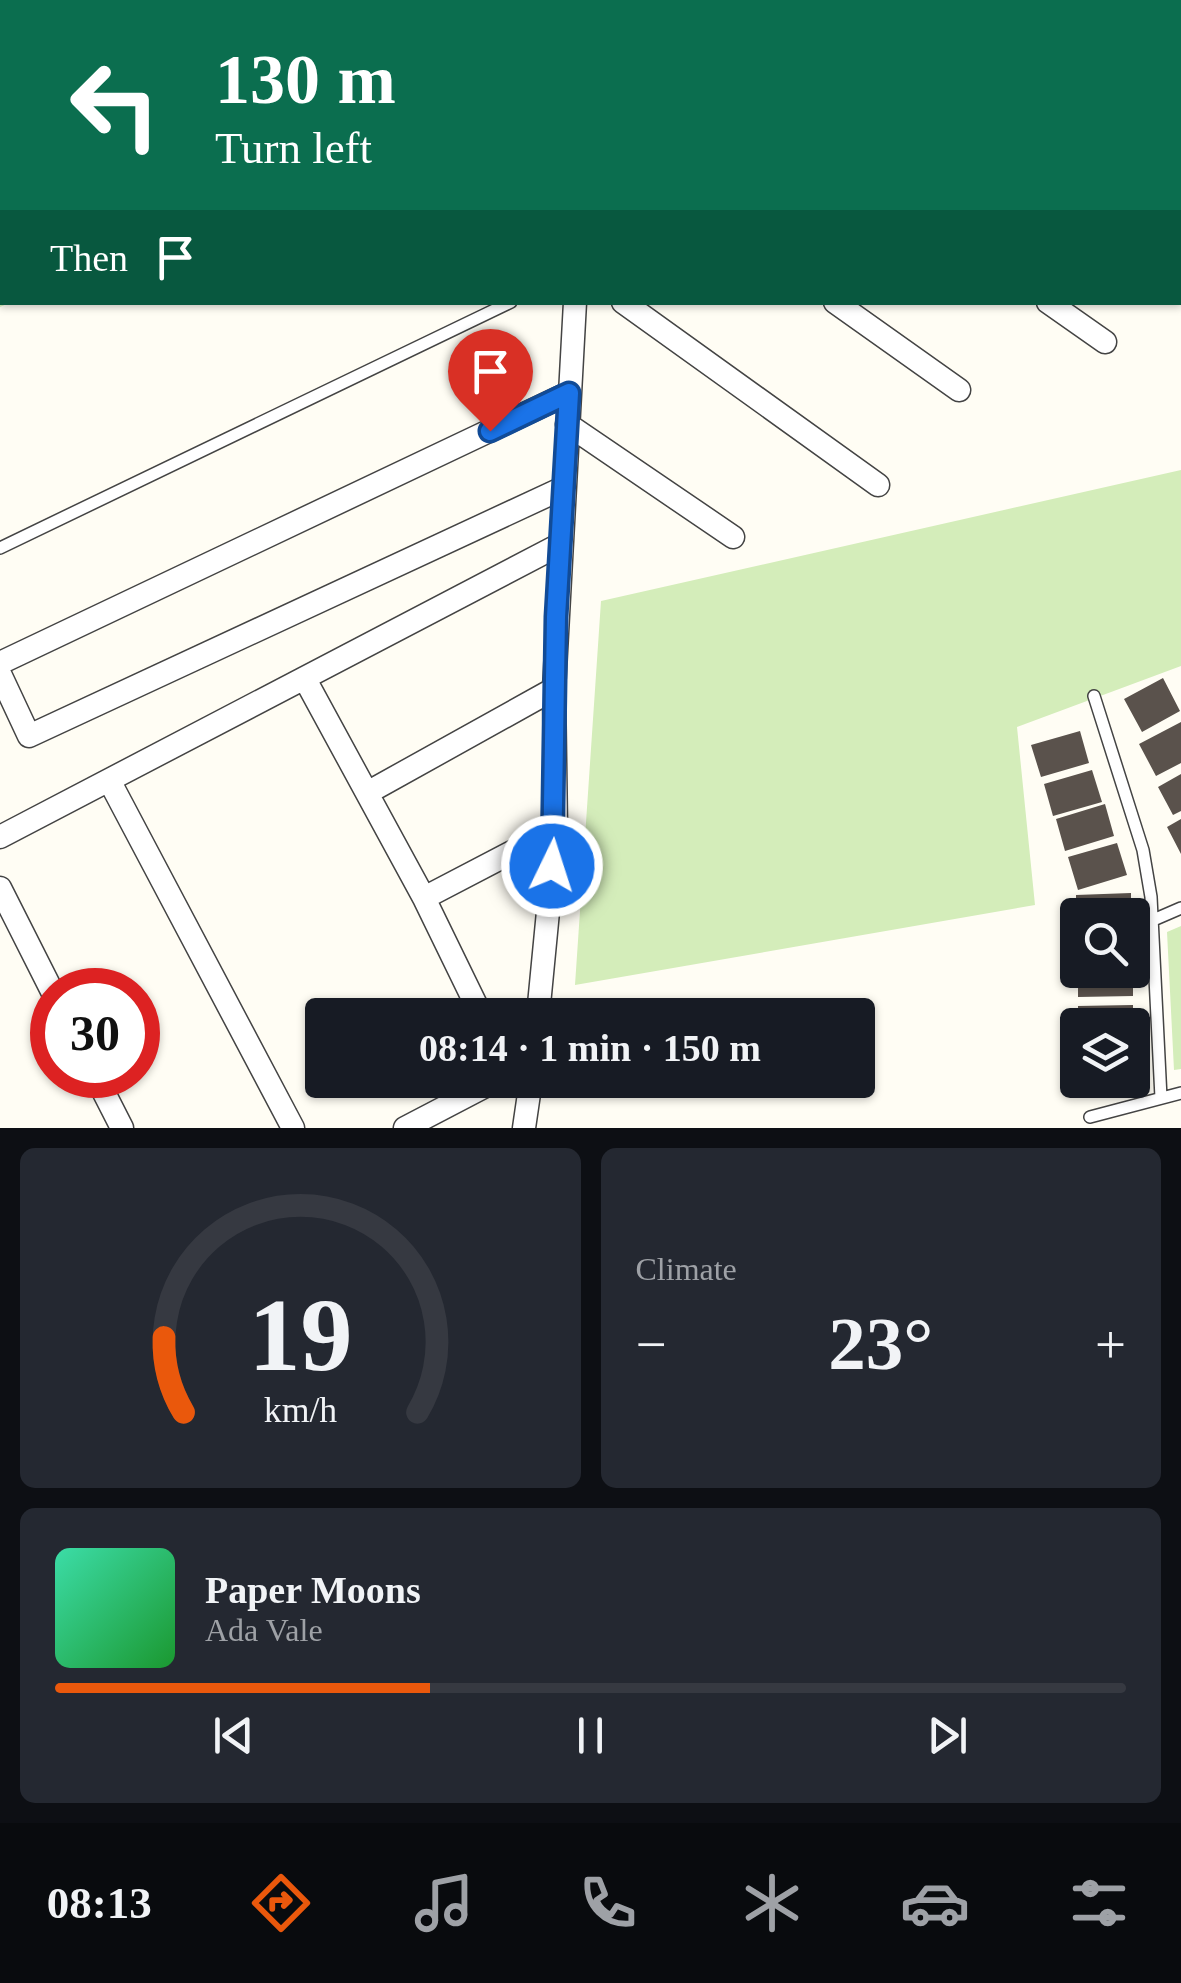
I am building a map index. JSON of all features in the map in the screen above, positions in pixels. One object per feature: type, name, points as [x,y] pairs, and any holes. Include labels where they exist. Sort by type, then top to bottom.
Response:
[{"type":"street","points":[[540,998],[556,829],[554,689],[559,545],[575,305]]},
{"type":"street","points":[[627,305],[878,485]]},
{"type":"street","points":[[839,305],[959,390]]},
{"type":"street","points":[[1052,305],[1105,342]]},
{"type":"street","points":[[0,663],[569,393]]},
{"type":"street","points":[[567,424],[733,536]]},
{"type":"street","points":[[0,674],[29,736],[563,488]]},
{"type":"street","points":[[2,830],[110,782],[559,545]]},
{"type":"street","points":[[306,681],[424,898],[473,998]]},
{"type":"street","points":[[367,793],[554,689]]},
{"type":"street","points":[[110,782],[294,1128]]},
{"type":"street","points":[[424,898],[556,829]]},
{"type":"street","points":[[0,888],[40,968]]},
{"type":"street","points":[[107,1098],[122,1128]]},
{"type":"street","points":[[405,1128],[462,1098]]},
{"type":"street","points":[[524,1128],[528,1098]]},
{"type":"lane","points":[[0,548],[505,305]]},
{"type":"lane","points":[[1094,696],[1138,830],[1151,897],[1161,1098]]},
{"type":"lane","points":[[1150,921],[1181,908]]},
{"type":"lane","points":[[1090,1116],[1181,1093]]},
{"type":"green space","points":[[1181,470],[1181,666],[1017,727],[1035,905],[575,985],[601,601]]},
{"type":"green space","points":[[1181,926],[1181,1069],[1174,1070],[1167,932]]},
{"type":"building","points":[[1163,678],[1180,711],[1142,732],[1124,699]]},
{"type":"building","points":[[1181,722],[1181,763],[1156,776],[1139,744]]},
{"type":"building","points":[[1080,731],[1089,763],[1041,777],[1031,745]]},
{"type":"building","points":[[1092,770],[1102,802],[1053,816],[1044,784]]},
{"type":"building","points":[[1181,774],[1181,811],[1173,815],[1158,787]]},
{"type":"building","points":[[1105,804],[1114,836],[1065,851],[1056,819]]},
{"type":"building","points":[[1181,819],[1181,854],[1167,827]]},
{"type":"building","points":[[1117,843],[1127,875],[1078,890],[1068,857]]},
{"type":"building","points":[[1131,893],[1131,898],[1076,898]]},
{"type":"building","points":[[1078,988],[1133,988],[1133,996],[1078,997]]},
{"type":"building","points":[[1133,1005],[1133,1008],[1078,1008]]},
{"type":"route","points":[[490,431],[569,393],[556,617],[556,829],[552,866]]}]
